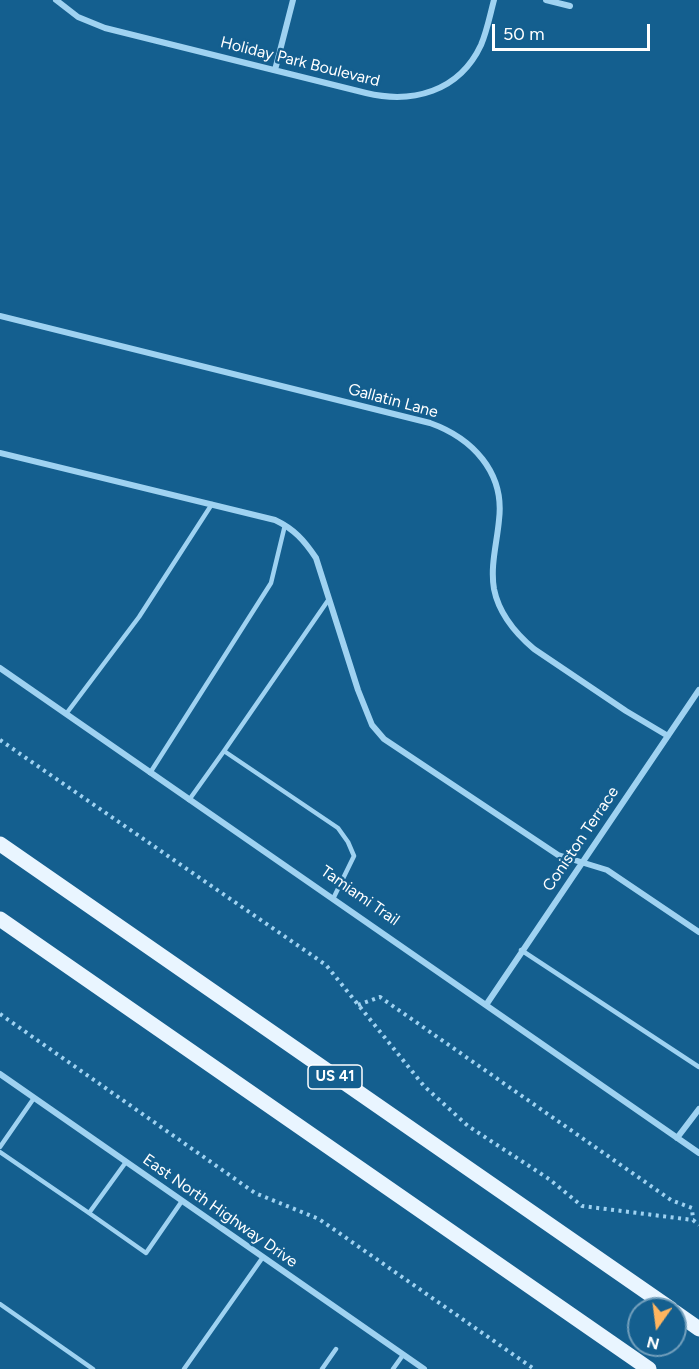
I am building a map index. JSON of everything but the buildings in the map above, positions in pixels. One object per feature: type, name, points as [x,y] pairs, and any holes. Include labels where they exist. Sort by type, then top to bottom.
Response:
[{"type":"main road","name":"US 41","points":[[0,844],[654,1297]]},
{"type":"main road","points":[[0,919],[649,1369]]},
{"type":"street","name":"Holiday Park Boulevard","points":[[56,0],[78,17],[105,28],[381,97],[410,98],[425,94],[450,82],[473,59],[481,45],[494,0]]},
{"type":"street","points":[[274,70],[293,0]]},
{"type":"street","points":[[546,0],[570,6]]},
{"type":"street","name":"Gallatin Lane","points":[[0,316],[419,420],[450,430],[468,442],[480,456],[496,486],[500,518],[492,567],[497,600],[508,623],[534,649],[668,736]]},
{"type":"street","points":[[0,453],[212,504],[275,520],[285,525],[303,539],[316,558],[357,690],[372,725],[384,739],[558,855],[607,870],[699,932]]},
{"type":"street","name":"Tamiami Trail","points":[[0,668],[699,1153]]},
{"type":"street","name":"Coniston Terrace","points":[[486,1005],[521,950],[699,690]]},
{"type":"street","name":"East North Highway Drive","points":[[0,1074],[424,1369]]},
{"type":"street","points":[[677,1138],[699,1109]]},
{"type":"lane","points":[[66,714],[139,617],[212,504]]},
{"type":"lane","points":[[150,773],[271,583],[285,525]]},
{"type":"lane","points":[[189,800],[329,599]]},
{"type":"lane","points":[[224,751],[338,828],[354,856],[333,899]]},
{"type":"lane","points":[[521,950],[699,1067]]},
{"type":"lane","points":[[0,1147],[34,1098]]},
{"type":"lane","points":[[0,1152],[146,1253],[182,1201]]},
{"type":"lane","points":[[89,1213],[126,1162]]},
{"type":"lane","points":[[184,1369],[263,1257]]},
{"type":"lane","points":[[0,1304],[93,1369]]},
{"type":"lane","points":[[322,1369],[336,1349]]},
{"type":"lane","points":[[393,1369],[404,1354]]},
{"type":"path","points":[[0,740],[326,965],[424,1086],[468,1126],[549,1179],[582,1206],[693,1220],[699,1225]]},
{"type":"path","points":[[358,1005],[380,997],[671,1200],[692,1208],[693,1220]]},
{"type":"path","points":[[0,1014],[255,1193],[320,1219],[534,1369]]}]
